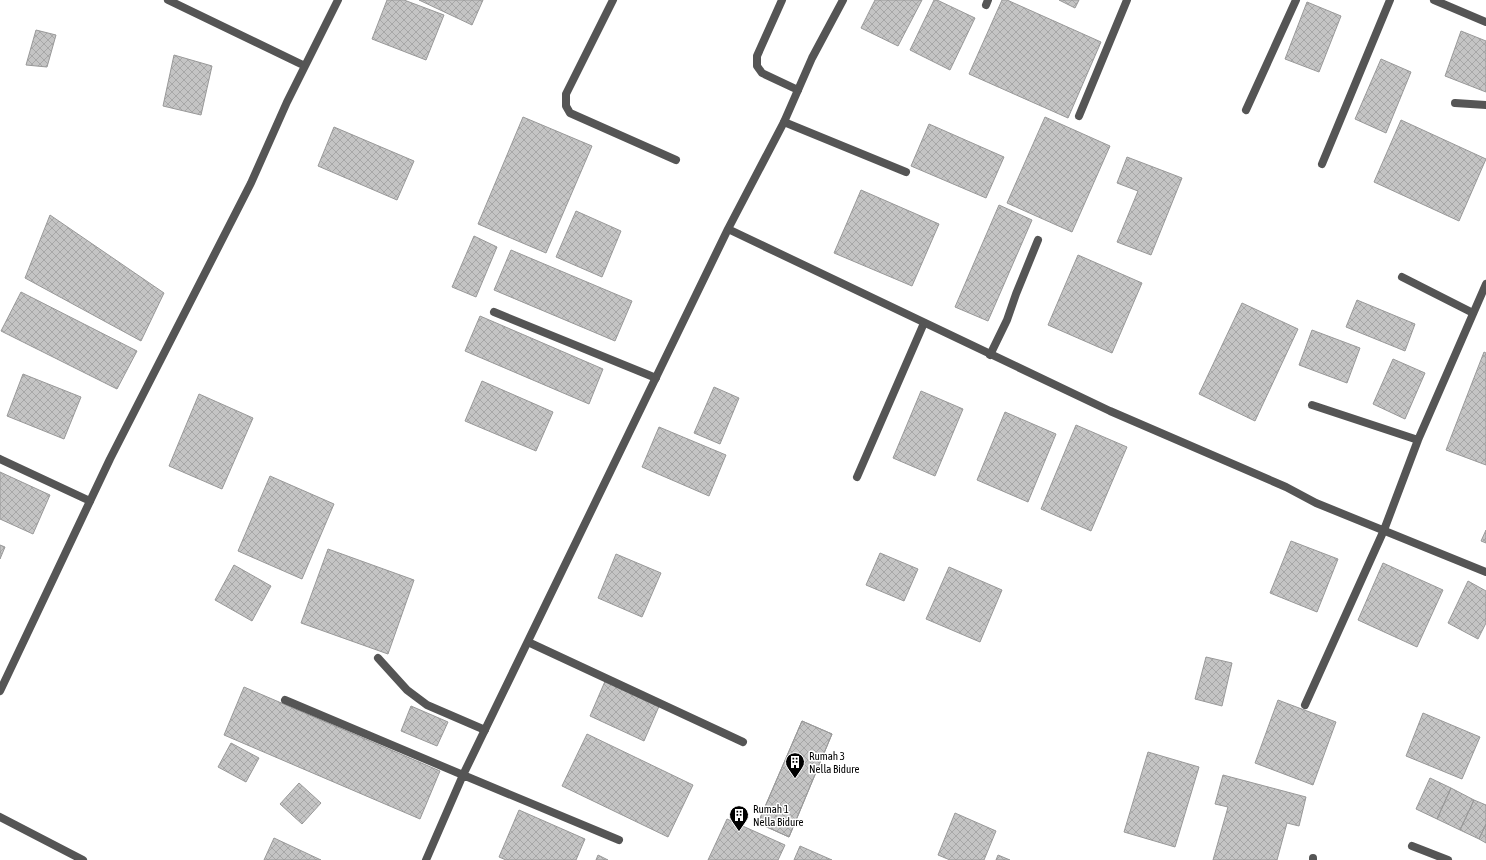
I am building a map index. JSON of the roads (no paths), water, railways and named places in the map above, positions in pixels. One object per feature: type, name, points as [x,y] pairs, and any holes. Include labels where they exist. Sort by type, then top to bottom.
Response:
[{"type":"street","points":[[168,0],[305,66]]},
{"type":"street","points":[[0,691],[90,501],[251,183],[305,66],[338,0]]},
{"type":"street","points":[[613,0],[566,94],[566,106],[570,113],[676,160]]},
{"type":"street","points":[[782,0],[757,56],[757,66],[762,72],[798,90]]},
{"type":"street","points":[[426,860],[463,775],[728,229],[784,122],[812,58],[843,0]]},
{"type":"street","points":[[1080,116],[1127,0]]},
{"type":"street","points":[[1246,110],[1296,0]]},
{"type":"street","points":[[1322,164],[1390,0]]},
{"type":"street","points":[[1434,0],[1486,22]]},
{"type":"street","points":[[1455,103],[1486,105]]},
{"type":"street","points":[[784,122],[906,172]]},
{"type":"street","points":[[728,229],[1110,411],[1286,487],[1316,503],[1486,572]]},
{"type":"street","points":[[990,355],[1008,320],[1016,294],[1038,240]]},
{"type":"street","points":[[1402,277],[1473,313]]},
{"type":"street","points":[[1305,705],[1384,530],[1418,440],[1486,284]]},
{"type":"street","points":[[494,312],[656,378]]},
{"type":"street","points":[[857,477],[924,323]]},
{"type":"street","points":[[1312,405],[1418,440]]},
{"type":"street","points":[[0,459],[90,501]]},
{"type":"street","points":[[528,642],[743,742]]},
{"type":"street","points":[[378,658],[407,690],[427,705],[485,730]]},
{"type":"street","points":[[285,700],[618,840]]},
{"type":"street","points":[[0,817],[83,860]]},
{"type":"street","points":[[1412,846],[1448,860]]},
{"type":"place","name":"Rumah 3 Nella Bidure","points":[[795,779]]},
{"type":"place","name":"Rumah 1 Nella Bidure","points":[[739,832]]}]
